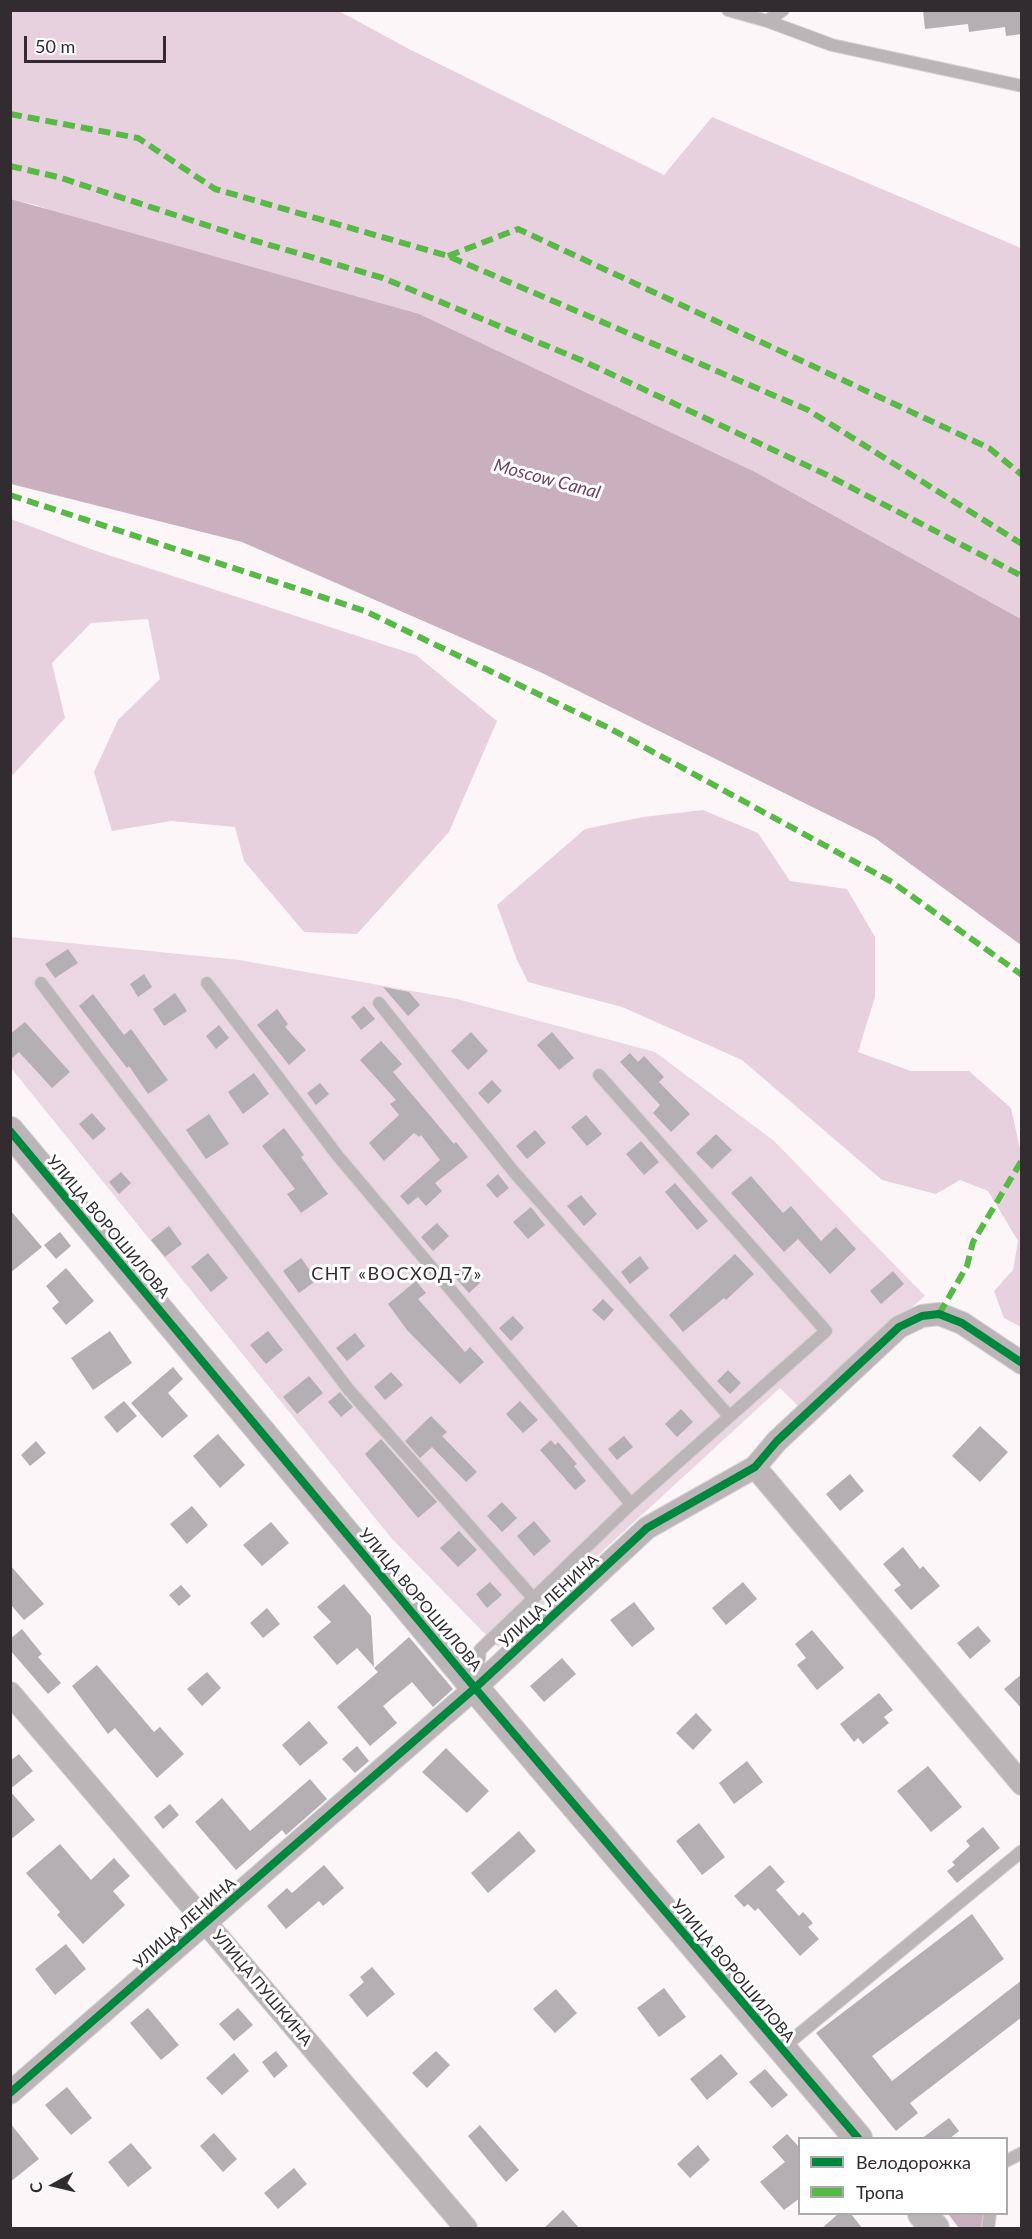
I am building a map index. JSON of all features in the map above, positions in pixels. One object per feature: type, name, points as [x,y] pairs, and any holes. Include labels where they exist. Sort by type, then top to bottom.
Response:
[{"type":"street","name":"УЛИЦА ВОРОШИЛОВА","points":[[10,1131],[475,1688],[856,2137]]},
{"type":"street","name":"УЛИЦА ЛЕНИНА","points":[[10,2093],[475,1688],[647,1528],[755,1467],[777,1441],[899,1327],[922,1316],[939,1314],[962,1323],[1022,1363]]},
{"type":"street","points":[[755,1467],[1022,1784]]},
{"type":"street","name":"УЛИЦА ПУШКИНА","points":[[10,1693],[466,2229]]},
{"type":"street","points":[[923,2215],[935,2229]]},
{"type":"lane","points":[[728,10],[767,21],[832,45],[1022,86]]},
{"type":"lane","points":[[767,21],[783,10]]},
{"type":"lane","points":[[41,983],[349,1390],[533,1598]]},
{"type":"lane","points":[[207,983],[337,1155],[631,1503]]},
{"type":"lane","points":[[380,1004],[514,1172],[729,1416]]},
{"type":"lane","points":[[475,1688],[480,1650],[631,1503],[826,1331],[599,1075]]},
{"type":"lane","points":[[781,2049],[1022,1851]]},
{"type":"lane","points":[[1008,2161],[1022,2153]]},
{"type":"shaded area","points":[[11,11],[339,11],[409,49],[664,175],[712,117],[1021,248],[1021,619],[757,473],[36,205],[11,199]]},
{"type":"shaded area","points":[[11,519],[96,551],[416,655],[497,721],[449,832],[357,934],[304,932],[244,861],[235,827],[171,821],[112,831],[94,772],[118,720],[160,679],[148,619],[91,623],[52,663],[65,718],[11,777]]},
{"type":"shaded area","points":[[703,810],[758,833],[790,881],[847,889],[875,937],[875,997],[858,1052],[911,1071],[969,1071],[1011,1108],[1022,1158],[1021,1327],[1004,1318],[994,1291],[1013,1270],[1018,1241],[988,1191],[960,1180],[936,1194],[882,1180],[742,1060],[622,1007],[528,982],[517,960],[497,905],[585,829],[643,817]]},
{"type":"shaded area","points":[[10,937],[239,960],[457,999],[655,1052],[774,1141],[925,1296],[799,1407],[780,1388],[498,1647],[392,1539],[11,1068]]},
{"type":"water","name":"Moscow Canal","points":[[11,199],[419,314],[757,473],[1021,619],[1021,945],[875,838],[538,671],[242,542],[11,484]]},
{"type":"water","points":[[949,2215],[983,2215],[983,2228],[959,2228]]},
{"type":"building","points":[[923,10],[1022,10],[1022,34],[1006,36],[1005,27],[969,32],[968,24],[925,29]]},
{"type":"building","points":[[68,949],[78,963],[55,978],[45,964]]},
{"type":"building","points":[[144,974],[152,987],[138,997],[130,984]]},
{"type":"building","points":[[383,987],[409,992],[420,1005],[408,1016]]},
{"type":"building","points":[[175,993],[187,1011],[164,1026],[153,1009]]},
{"type":"building","points":[[93,994],[124,1035],[131,1029],[168,1080],[148,1094],[129,1066],[127,1068],[79,1006]]},
{"type":"building","points":[[364,1006],[375,1019],[361,1030],[351,1017]]},
{"type":"building","points":[[277,1009],[288,1024],[285,1027],[306,1050],[289,1065],[257,1025]]},
{"type":"building","points":[[25,1022],[70,1072],[52,1088],[19,1052],[10,1060],[10,1034]]},
{"type":"building","points":[[219,1025],[229,1038],[216,1049],[206,1036]]},
{"type":"building","points":[[471,1032],[488,1051],[468,1070],[451,1051]]},
{"type":"building","points":[[552,1032],[574,1058],[559,1070],[537,1045]]},
{"type":"building","points":[[381,1041],[402,1064],[393,1072],[454,1144],[456,1142],[468,1157],[435,1183],[442,1191],[426,1206],[418,1197],[408,1205],[400,1196],[440,1160],[421,1135],[419,1137],[414,1133],[384,1161],[369,1143],[399,1115],[390,1104],[396,1100],[360,1060]]},
{"type":"building","points":[[630,1053],[638,1062],[644,1056],[664,1077],[659,1082],[690,1114],[671,1132],[653,1113],[660,1105],[620,1062]]},
{"type":"building","points":[[254,1073],[269,1094],[243,1114],[228,1092]]},
{"type":"building","points":[[492,1080],[502,1091],[488,1104],[478,1093]]},
{"type":"building","points":[[320,1083],[329,1094],[316,1105],[307,1093]]},
{"type":"building","points":[[92,1113],[106,1129],[93,1140],[79,1124]]},
{"type":"building","points":[[209,1114],[229,1144],[206,1159],[186,1130]]},
{"type":"building","points":[[586,1115],[602,1134],[587,1146],[571,1127]]},
{"type":"building","points":[[284,1128],[304,1155],[301,1157],[328,1194],[301,1213],[287,1194],[295,1189],[262,1146]]},
{"type":"building","points":[[535,1130],[546,1143],[527,1159],[516,1146]]},
{"type":"building","points":[[716,1134],[732,1150],[712,1169],[696,1153]]},
{"type":"building","points":[[641,1141],[659,1162],[644,1175],[626,1154]]},
{"type":"building","points":[[121,1172],[131,1183],[119,1194],[109,1182]]},
{"type":"building","points":[[498,1174],[509,1188],[497,1198],[486,1185]]},
{"type":"building","points":[[751,1176],[783,1213],[791,1206],[821,1241],[836,1227],[856,1249],[830,1274],[798,1239],[784,1252],[731,1193]]},
{"type":"building","points":[[675,1183],[708,1221],[697,1230],[665,1192]]},
{"type":"building","points":[[581,1195],[597,1214],[584,1226],[567,1206]]},
{"type":"building","points":[[531,1207],[545,1225],[528,1239],[513,1222]]},
{"type":"building","points":[[10,1210],[42,1247],[10,1273]]},
{"type":"building","points":[[437,1223],[449,1236],[433,1251],[421,1237]]},
{"type":"building","points":[[169,1226],[182,1244],[165,1257],[151,1240]]},
{"type":"building","points":[[60,1232],[71,1246],[56,1259],[44,1245]]},
{"type":"building","points":[[208,1253],[228,1278],[211,1292],[191,1267]]},
{"type":"building","points":[[735,1254],[754,1274],[726,1300],[724,1298],[683,1332],[669,1315]]},
{"type":"building","points":[[640,1256],[649,1268],[630,1284],[621,1272]]},
{"type":"building","points":[[301,1258],[317,1280],[299,1293],[283,1271]]},
{"type":"building","points":[[464,1266],[480,1283],[469,1293],[453,1275]]},
{"type":"building","points":[[66,1268],[94,1301],[66,1325],[52,1308],[59,1302],[46,1286]]},
{"type":"building","points":[[893,1271],[904,1284],[881,1304],[870,1291]]},
{"type":"building","points":[[416,1281],[426,1293],[418,1299],[465,1352],[470,1347],[484,1362],[460,1384],[407,1330],[388,1304]]},
{"type":"building","points":[[603,1299],[614,1310],[604,1321],[592,1310]]},
{"type":"building","points":[[513,1316],[524,1328],[511,1341],[499,1328]]},
{"type":"building","points":[[110,1331],[132,1363],[93,1390],[71,1358]]},
{"type":"building","points":[[268,1331],[283,1350],[266,1364],[250,1345]]},
{"type":"building","points":[[355,1333],[365,1346],[347,1361],[336,1348]]},
{"type":"building","points":[[173,1367],[183,1379],[168,1393],[188,1416],[162,1438],[131,1403]]},
{"type":"building","points":[[728,1370],[741,1383],[730,1394],[717,1381]]},
{"type":"building","points":[[391,1372],[403,1385],[385,1400],[374,1387]]},
{"type":"building","points":[[309,1376],[323,1393],[297,1414],[283,1397]]},
{"type":"building","points":[[340,1392],[353,1407],[341,1417],[328,1402]]},
{"type":"building","points":[[124,1401],[137,1416],[117,1433],[104,1417]]},
{"type":"building","points":[[520,1401],[538,1420],[523,1433],[506,1414]]},
{"type":"building","points":[[681,1409],[693,1422],[677,1437],[665,1424]]},
{"type":"building","points":[[431,1416],[447,1432],[442,1436],[477,1472],[466,1482],[432,1447],[420,1458],[405,1441]]},
{"type":"building","points":[[980,1426],[1008,1452],[980,1482],[952,1456]]},
{"type":"building","points":[[218,1434],[245,1465],[220,1488],[193,1456]]},
{"type":"building","points":[[624,1436],[633,1447],[617,1460],[608,1449]]},
{"type":"building","points":[[381,1439],[437,1502],[418,1518],[365,1454]]},
{"type":"building","points":[[551,1440],[555,1445],[558,1442],[577,1464],[574,1466],[586,1481],[575,1490],[540,1450]]},
{"type":"building","points":[[36,1441],[46,1453],[30,1466],[21,1455]]},
{"type":"building","points":[[850,1474],[864,1491],[840,1511],[826,1494]]},
{"type":"building","points":[[502,1502],[517,1518],[502,1532],[487,1516]]},
{"type":"building","points":[[192,1506],[208,1525],[187,1544],[170,1524]]},
{"type":"building","points":[[534,1521],[551,1541],[534,1556],[517,1536]]},
{"type":"building","points":[[271,1522],[289,1543],[262,1566],[243,1545]]},
{"type":"building","points":[[459,1531],[477,1550],[458,1567],[440,1548]]},
{"type":"building","points":[[903,1547],[920,1569],[923,1566],[940,1586],[911,1610],[894,1590],[901,1585],[883,1564]]},
{"type":"building","points":[[10,1565],[44,1604],[24,1620],[10,1604]]},
{"type":"building","points":[[490,1582],[502,1595],[487,1608],[476,1594]]},
{"type":"building","points":[[743,1582],[757,1599],[726,1625],[712,1608]]},
{"type":"building","points":[[344,1584],[371,1616],[374,1667],[357,1648],[337,1665],[313,1637],[331,1622],[317,1607]]},
{"type":"building","points":[[181,1585],[191,1596],[179,1606],[169,1595]]},
{"type":"building","points":[[634,1602],[655,1629],[632,1647],[610,1620]]},
{"type":"building","points":[[267,1608],[280,1624],[263,1638],[250,1623]]},
{"type":"building","points":[[978,1626],[991,1641],[970,1659],[957,1643]]},
{"type":"building","points":[[22,1629],[42,1654],[38,1657],[61,1683],[48,1694],[10,1650],[10,1639]]},
{"type":"building","points":[[812,1630],[844,1668],[817,1690],[797,1665],[806,1658],[795,1644]]},
{"type":"building","points":[[409,1637],[453,1689],[433,1707],[412,1682],[383,1706],[397,1723],[370,1746],[337,1707],[378,1672],[374,1668]]},
{"type":"building","points":[[562,1658],[576,1674],[544,1702],[530,1686]]},
{"type":"building","points":[[97,1665],[154,1732],[160,1727],[184,1754],[157,1778],[115,1728],[108,1734],[72,1686]]},
{"type":"building","points":[[207,1672],[221,1688],[202,1706],[187,1689]]},
{"type":"building","points":[[1022,1674],[1022,1709],[1004,1689]]},
{"type":"building","points":[[879,1693],[893,1710],[884,1717],[889,1723],[863,1744],[858,1738],[854,1742],[840,1724]]},
{"type":"building","points":[[696,1713],[712,1730],[693,1750],[676,1733]]},
{"type":"building","points":[[309,1721],[328,1743],[300,1766],[282,1745]]},
{"type":"building","points":[[357,1746],[369,1761],[355,1773],[342,1759]]},
{"type":"building","points":[[446,1748],[489,1791],[467,1813],[422,1772]]},
{"type":"building","points":[[19,1754],[33,1771],[10,1789],[10,1761]]},
{"type":"building","points":[[747,1761],[763,1782],[734,1804],[719,1783]]},
{"type":"building","points":[[928,1766],[962,1807],[931,1832],[897,1791]]},
{"type":"building","points":[[310,1779],[327,1799],[286,1835],[282,1830],[236,1870],[195,1822],[222,1798],[250,1831]]},
{"type":"building","points":[[10,1791],[35,1820],[10,1840]]},
{"type":"building","points":[[170,1804],[179,1815],[163,1829],[154,1817]]},
{"type":"building","points":[[699,1823],[725,1857],[702,1875],[676,1841]]},
{"type":"building","points":[[983,1827],[1000,1848],[957,1883],[947,1871],[955,1865],[952,1862],[970,1846],[966,1841]]},
{"type":"building","points":[[519,1831],[536,1851],[488,1893],[471,1873]]},
{"type":"building","points":[[60,1844],[91,1880],[114,1858],[130,1876],[113,1891],[125,1905],[83,1944],[57,1915],[60,1912],[26,1873]]},
{"type":"building","points":[[324,1865],[344,1888],[323,1906],[319,1901],[286,1929],[267,1906],[287,1888],[292,1893]]},
{"type":"building","points":[[770,1865],[785,1882],[776,1890],[799,1916],[803,1912],[813,1923],[808,1927],[819,1939],[800,1956],[758,1908],[755,1911],[748,1904],[744,1907],[734,1896]]},
{"type":"building","points":[[972,1914],[1004,1959],[872,2056],[892,2081],[1022,1980],[1022,2017],[910,2103],[918,2113],[896,2131],[816,2033]]},
{"type":"building","points":[[66,1944],[86,1969],[55,1995],[35,1969]]},
{"type":"building","points":[[372,1967],[395,1994],[367,2017],[349,1995],[364,1982],[360,1977]]},
{"type":"building","points":[[664,1988],[686,2017],[659,2037],[637,2008]]},
{"type":"building","points":[[556,1989],[577,2013],[555,2033],[533,2009]]},
{"type":"building","points":[[148,2008],[179,2045],[161,2060],[130,2023]]},
{"type":"building","points":[[238,2008],[253,2025],[234,2041],[219,2024]]},
{"type":"building","points":[[276,2051],[288,2066],[274,2078],[262,2062]]},
{"type":"building","points":[[436,2051],[450,2065],[427,2088],[412,2073]]},
{"type":"building","points":[[234,2053],[249,2071],[222,2095],[206,2078]]},
{"type":"building","points":[[721,2054],[738,2074],[707,2100],[690,2079]]},
{"type":"building","points":[[765,2069],[788,2095],[772,2108],[749,2082]]},
{"type":"building","points":[[67,2087],[92,2118],[71,2135],[45,2105]]},
{"type":"building","points":[[949,2118],[959,2131],[952,2137],[924,2137]]},
{"type":"building","points":[[10,2123],[39,2159],[10,2182]]},
{"type":"building","points":[[480,2125],[519,2170],[506,2182],[468,2136]]},
{"type":"building","points":[[214,2133],[237,2159],[223,2172],[200,2146]]},
{"type":"building","points":[[787,2134],[798,2146],[798,2200],[784,2210],[760,2182],[785,2162],[772,2147]]},
{"type":"building","points":[[131,2143],[152,2168],[128,2187],[108,2162]]},
{"type":"building","points":[[698,2145],[710,2160],[690,2178],[677,2164]]},
{"type":"building","points":[[294,2168],[307,2184],[278,2209],[264,2193]]},
{"type":"building","points":[[563,2210],[580,2229],[543,2229]]},
{"type":"building","points":[[837,2215],[852,2215],[863,2229],[821,2229]]},
{"type":"marked path","points":[[10,114],[138,138],[215,189],[448,256],[808,410],[1022,544]]},
{"type":"marked path","points":[[10,166],[58,177],[249,239],[383,278],[581,360],[827,475],[1022,576]]},
{"type":"marked path","points":[[448,256],[518,229],[989,448],[1022,475]]},
{"type":"marked path","points":[[10,495],[365,611],[611,729],[892,882],[1022,975]]},
{"type":"marked path","points":[[939,1314],[967,1266],[973,1242],[1022,1160]]},
{"type":"cycle path","points":[[10,1131],[475,1688],[857,2137]]},
{"type":"cycle path","points":[[10,2093],[475,1688],[647,1528],[755,1467],[777,1441],[899,1327],[922,1316],[939,1314],[962,1323],[1022,1363]]},
{"type":"district","name":"СНТ «ВОСХОД-7»","points":[[397,1274]]}]
